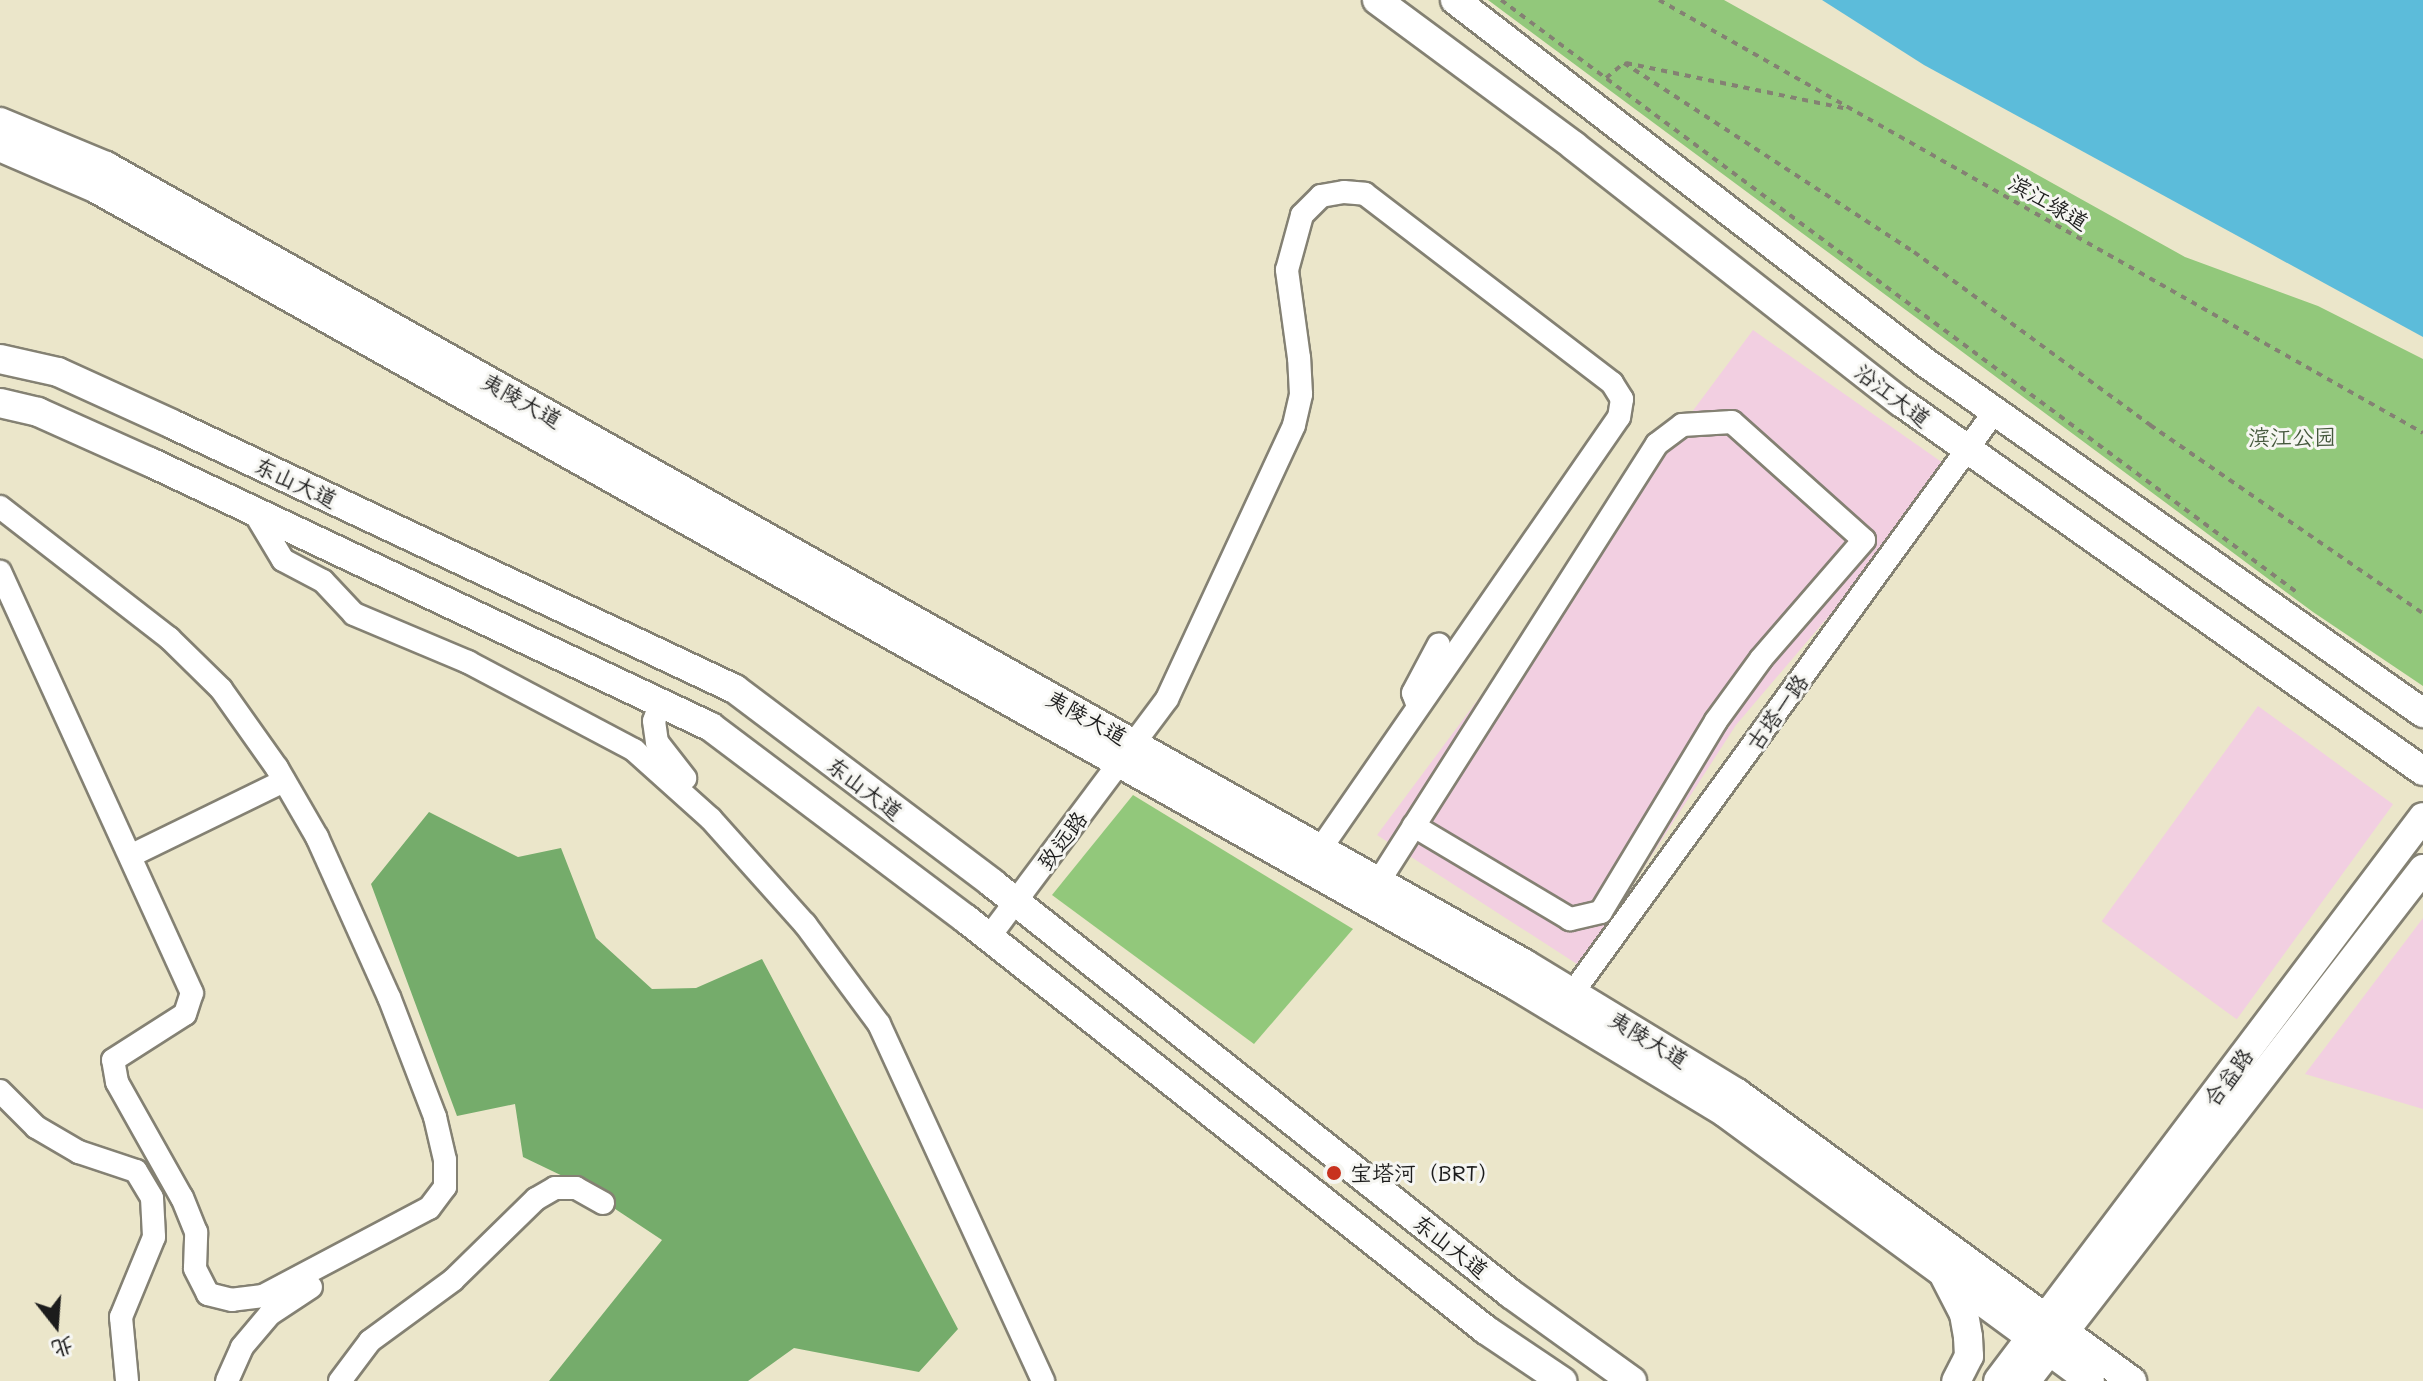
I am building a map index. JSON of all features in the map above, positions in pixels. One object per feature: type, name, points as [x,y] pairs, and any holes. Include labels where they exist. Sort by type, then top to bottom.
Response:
[{"type":"main road","name":"沿江大道","points":[[1377,0],[1968,449],[2423,771]]},
{"type":"main road","name":"沿江大道","points":[[1455,0],[1995,411],[2423,713]]},
{"type":"main road","name":"夷陵大道","points":[[0,122],[106,166],[1126,752],[1566,1002],[1737,1093],[2049,1335],[2090,1381]]},
{"type":"main road","name":"夷陵大道","points":[[0,147],[95,188],[1126,752],[1321,848],[1379,881],[1566,1002],[1724,1112],[1943,1273],[2132,1381]]},
{"type":"main road","name":"东山大道","points":[[0,359],[58,372],[735,689],[1016,902],[1511,1294],[1632,1381]]},
{"type":"main road","name":"东山大道","points":[[0,403],[38,412],[711,727],[989,937],[1486,1330],[1562,1381]]},
{"type":"main road","name":"合益路","points":[[2049,1335],[2423,817]]},
{"type":"main road","name":"合益路","points":[[2049,1335],[2423,869]]},
{"type":"main road","points":[[1943,1273],[1964,1314],[1968,1337],[1969,1356],[1956,1381]]},
{"type":"main road","points":[[1998,1381],[2049,1335]]},
{"type":"main road","points":[[2026,1381],[2049,1335]]},
{"type":"street","name":"致远路","points":[[989,937],[1167,699],[1294,425],[1300,370],[1287,270],[1302,215],[1321,196],[1344,192],[1365,194],[1612,383],[1622,399],[1619,417],[1321,848]]},
{"type":"street","name":"古塔一路","points":[[1566,1002],[1995,411]]},
{"type":"street","points":[[1379,881],[1657,444],[1682,425],[1732,422],[1864,540],[1761,659],[1716,721],[1601,912],[1570,919],[1414,826]]},
{"type":"street","points":[[0,507],[190,659],[221,689],[284,781],[317,837],[389,997],[435,1117],[445,1187],[429,1208],[263,1296],[232,1300],[208,1294],[195,1268],[196,1232],[182,1198],[117,1082],[113,1060],[185,1014],[192,993],[132,855],[0,572]]},
{"type":"street","points":[[253,510],[283,560],[323,581],[354,614],[468,662],[621,743],[687,796],[805,924],[879,1024],[1043,1381]]},
{"type":"street","points":[[1418,707],[1413,693],[1439,644]]},
{"type":"street","points":[[660,703],[654,721],[657,742],[686,780],[687,796]]},
{"type":"street","points":[[132,855],[284,781]]},
{"type":"street","points":[[0,1091],[36,1127],[79,1152],[136,1171],[152,1198],[154,1237],[121,1317],[127,1381]]},
{"type":"street","points":[[340,1381],[370,1341],[453,1280],[536,1199],[555,1188],[576,1188],[603,1203]]},
{"type":"street","points":[[227,1381],[242,1347],[270,1314],[311,1287]]},
{"type":"path","points":[[1501,0],[2306,599]]},
{"type":"path","name":"滨江绿道","points":[[1659,0],[2423,433]]},
{"type":"path","points":[[1605,79],[1624,63]]},
{"type":"path","points":[[1624,63],[1854,110]]},
{"type":"path","points":[[1624,63],[1914,252],[2175,442],[2423,613]]},
{"type":"shaded area","points":[[1753,330],[1953,470],[1736,725],[1580,966],[1377,835]]},
{"type":"shaded area","points":[[2258,706],[2393,804],[2237,1019],[2102,921]]},
{"type":"shaded area","points":[[2423,918],[2423,1109],[2305,1074]]},
{"type":"green space","name":"滨江公园","points":[[1488,0],[1724,0],[2185,257],[2318,306],[2423,359],[2423,686],[2313,612]]},
{"type":"green space","points":[[1133,795],[1353,929],[1254,1044],[1052,895]]},
{"type":"green space","points":[[429,812],[518,857],[561,848],[596,938],[652,989],[696,988],[762,959],[958,1329],[919,1372],[794,1348],[748,1381],[549,1381],[662,1240],[573,1181],[523,1157],[515,1104],[457,1116],[371,884]]},
{"type":"water","points":[[1822,0],[2423,0],[2423,337],[1924,65]]},
{"type":"place","name":"宝塔河（BRT）","points":[[1334,1173]]}]
